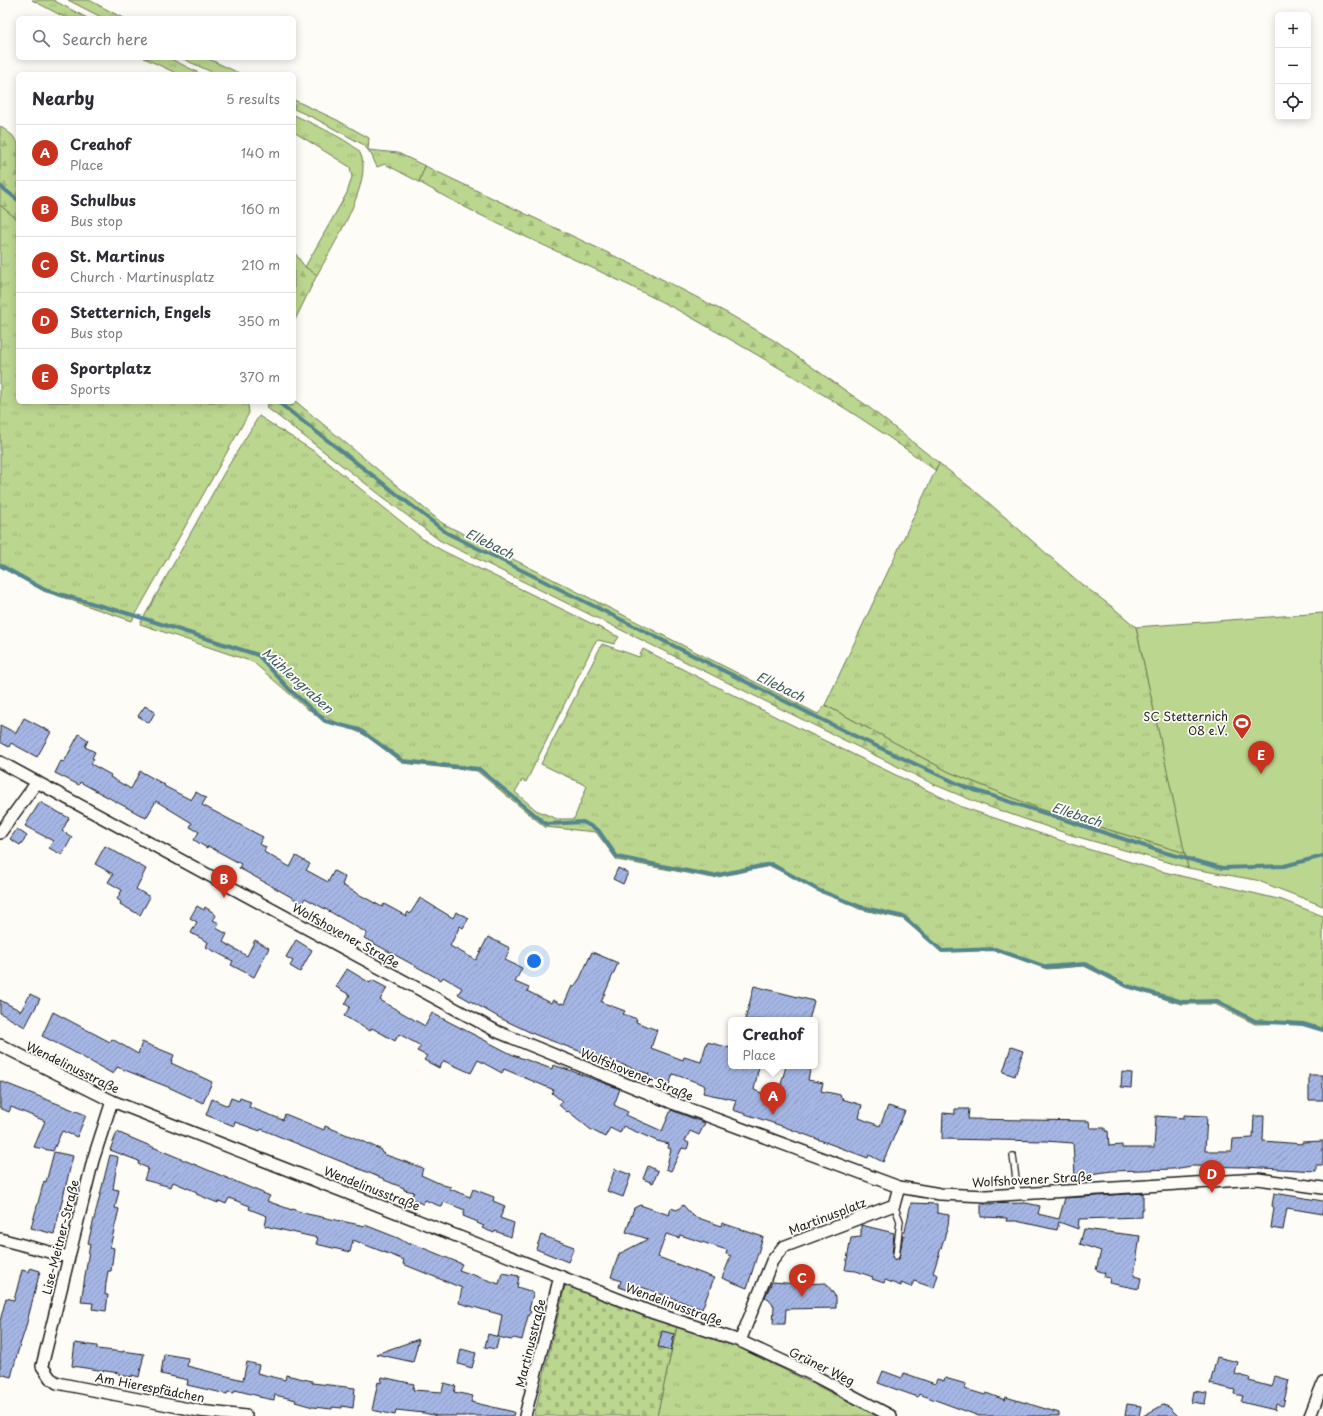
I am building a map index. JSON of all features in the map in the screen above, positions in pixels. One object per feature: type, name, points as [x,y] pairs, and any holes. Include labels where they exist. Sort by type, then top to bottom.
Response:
[{"type":"street","name":"Wolfshovener Straße","points":[[0,762],[498,1032],[670,1102],[899,1187],[940,1194],[986,1196],[1258,1179],[1323,1188]]},
{"type":"street","points":[[0,833],[37,782]]},
{"type":"street","name":"Wendelinusstraße","points":[[0,1045],[112,1101],[651,1312],[740,1342]]},
{"type":"street","name":"Lise-Meitner-Straße","points":[[50,1378],[42,1366],[93,1160],[112,1101]]},
{"type":"street","points":[[894,1205],[899,1187]]},
{"type":"street","name":"Martinusplatz","points":[[740,1342],[772,1261],[783,1247],[894,1205]]},
{"type":"street","points":[[0,1239],[68,1257]]},
{"type":"street","name":"Martinusstraße","points":[[525,1416],[560,1276]]},
{"type":"street","name":"Grüner Weg","points":[[740,1342],[815,1376],[891,1416]]},
{"type":"street","name":"Am Hierespfädchen","points":[[50,1378],[57,1383],[199,1411],[246,1416]]},
{"type":"street","points":[[1310,1416],[1323,1383]]},
{"type":"lane","points":[[1014,1156],[1018,1194]]},
{"type":"lane","points":[[894,1205],[900,1221],[896,1256]]},
{"type":"green space","points":[[32,0],[53,0],[83,16],[62,16]]},
{"type":"green space","points":[[68,0],[89,0],[119,16],[99,16]]},
{"type":"green space","points":[[148,60],[173,60],[197,72],[174,72]]},
{"type":"green space","points":[[185,60],[211,60],[237,72],[212,72]]},
{"type":"green space","points":[[296,101],[337,120],[369,138],[368,150],[398,153],[425,166],[419,182],[385,164],[377,167],[371,154],[364,145],[296,110]]},
{"type":"green space","points":[[296,116],[330,132],[356,148],[360,153],[363,165],[362,180],[357,197],[341,232],[317,275],[305,267],[347,193],[352,177],[350,167],[296,133]]},
{"type":"green space","points":[[0,126],[12,135],[16,140],[16,218],[0,205]]},
{"type":"green space","points":[[425,166],[648,272],[729,314],[775,341],[866,405],[939,463],[935,470],[885,434],[833,400],[669,305],[508,229],[419,182]]},
{"type":"green space","points":[[0,205],[16,218],[16,404],[247,404],[249,413],[132,621],[44,591],[0,567]]},
{"type":"green space","points":[[296,255],[305,267],[317,275],[296,318]]},
{"type":"green space","points":[[296,402],[442,523],[818,714],[825,705],[949,772],[1040,809],[1185,853],[1188,868],[1071,835],[981,804],[933,784],[439,540],[266,407],[268,404],[296,404]]},
{"type":"green space","points":[[259,416],[315,452],[424,540],[443,551],[619,637],[614,644],[598,640],[594,644],[526,782],[522,780],[515,792],[536,810],[557,819],[574,819],[587,786],[541,764],[602,644],[639,657],[643,649],[784,721],[962,807],[1071,844],[1160,871],[1282,900],[1323,916],[1323,1028],[1303,1023],[1255,1024],[1215,1004],[1181,1004],[1126,987],[1084,966],[1047,969],[994,950],[942,952],[903,919],[859,909],[770,866],[713,878],[617,860],[596,832],[545,827],[477,771],[402,763],[367,736],[307,709],[253,662],[140,624],[224,473]]},
{"type":"green space","points":[[939,463],[981,496],[1080,583],[1136,627],[1185,853],[1040,809],[949,772],[825,705]]},
{"type":"green space","name":"SC Stetternich 08 e.V.","points":[[1323,613],[1323,906],[1256,880],[1188,868],[1136,627]]},
{"type":"green space","points":[[566,1282],[677,1326],[657,1416],[534,1416]]},
{"type":"green space","points":[[677,1326],[736,1346],[878,1416],[657,1416]]},
{"type":"building","points":[[145,706],[155,712],[149,723],[138,716]]},
{"type":"building","points":[[24,718],[51,732],[37,757],[11,743],[9,747],[0,742],[0,725],[16,733]]},
{"type":"building","points":[[79,734],[88,740],[85,747],[95,752],[92,758],[94,759],[91,764],[111,775],[110,777],[131,789],[140,771],[191,800],[196,792],[206,798],[202,805],[263,837],[259,844],[266,847],[264,852],[290,867],[296,856],[310,864],[306,870],[328,882],[334,871],[345,877],[342,885],[382,907],[384,904],[406,916],[408,912],[410,914],[420,898],[453,918],[456,912],[469,918],[463,928],[460,926],[450,946],[476,960],[488,937],[510,948],[505,960],[522,968],[515,982],[529,988],[527,991],[551,1003],[553,1000],[564,1004],[572,986],[574,987],[580,978],[592,952],[618,963],[601,1002],[625,1011],[623,1014],[637,1019],[636,1022],[657,1030],[651,1048],[683,1060],[684,1057],[701,1062],[707,1042],[728,1047],[728,1069],[758,1069],[754,1090],[777,1099],[785,1069],[810,1069],[808,1080],[823,1083],[821,1091],[841,1095],[840,1097],[843,1098],[842,1099],[862,1105],[859,1118],[880,1126],[888,1106],[905,1111],[883,1162],[869,1155],[868,1158],[782,1126],[733,1110],[736,1100],[703,1093],[705,1086],[702,1084],[673,1074],[669,1085],[648,1077],[649,1074],[607,1059],[606,1061],[536,1035],[500,1018],[458,994],[462,988],[443,977],[441,980],[364,938],[367,933],[305,898],[302,903],[239,868],[241,864],[208,846],[207,848],[194,840],[199,832],[190,827],[192,823],[156,801],[146,818],[80,782],[79,785],[55,773],[61,761],[64,762]]},
{"type":"building","points":[[40,802],[69,818],[62,831],[72,837],[62,855],[49,848],[53,841],[25,826]]},
{"type":"building","points":[[17,829],[27,836],[20,845],[10,839]]},
{"type":"building","points":[[105,846],[146,869],[136,889],[150,897],[140,915],[120,904],[121,902],[117,899],[122,890],[108,882],[113,874],[95,864]]},
{"type":"building","points":[[618,868],[628,873],[623,884],[613,879]]},
{"type":"building","points":[[197,906],[204,910],[205,907],[214,913],[216,916],[213,920],[219,923],[216,928],[227,934],[223,942],[247,956],[255,940],[269,948],[254,977],[231,965],[233,961],[206,947],[208,942],[191,933],[197,922],[190,918]]},
{"type":"building","points":[[296,940],[312,950],[300,972],[290,966],[293,961],[286,957]]},
{"type":"building","points":[[347,969],[370,983],[372,980],[387,988],[380,1000],[425,1026],[432,1013],[513,1055],[552,1069],[553,1065],[569,1070],[620,1089],[614,1105],[628,1112],[626,1115],[662,1131],[671,1110],[705,1123],[699,1135],[690,1131],[685,1141],[689,1143],[687,1149],[682,1148],[671,1171],[666,1169],[671,1149],[668,1148],[669,1144],[657,1141],[623,1126],[620,1133],[610,1128],[605,1137],[590,1129],[559,1105],[562,1101],[552,1093],[554,1090],[504,1069],[502,1073],[478,1060],[471,1073],[444,1061],[439,1068],[424,1060],[427,1056],[417,1051],[421,1046],[399,1034],[395,1041],[372,1028],[370,1031],[344,1016],[350,1007],[345,1004],[350,995],[336,987]]},
{"type":"building","points":[[754,986],[814,1001],[810,1017],[746,1017]]},
{"type":"building","points":[[30,994],[40,999],[25,1027],[0,1013],[0,1000],[21,1011]]},
{"type":"building","points":[[53,1012],[110,1042],[112,1039],[138,1054],[142,1042],[174,1055],[171,1063],[212,1082],[203,1103],[168,1087],[117,1067],[113,1074],[42,1036]]},
{"type":"building","points":[[1011,1047],[1023,1051],[1015,1076],[1003,1072]]},
{"type":"building","points":[[1122,1072],[1132,1073],[1131,1088],[1121,1087]]},
{"type":"building","points":[[1309,1075],[1323,1075],[1323,1100],[1309,1100]]},
{"type":"building","points":[[0,1081],[86,1115],[77,1137],[62,1131],[53,1151],[34,1147],[45,1121],[11,1107],[9,1112],[0,1108]]},
{"type":"building","points":[[231,1098],[239,1101],[240,1098],[251,1102],[249,1107],[283,1120],[285,1114],[324,1130],[325,1126],[355,1138],[382,1150],[381,1152],[386,1155],[423,1168],[421,1175],[451,1187],[450,1189],[470,1197],[473,1189],[494,1197],[493,1201],[505,1206],[500,1218],[514,1223],[511,1237],[495,1231],[494,1233],[482,1228],[484,1226],[477,1223],[478,1222],[463,1216],[465,1210],[444,1202],[442,1207],[425,1200],[423,1204],[410,1199],[414,1192],[404,1190],[404,1188],[384,1179],[261,1129],[260,1131],[235,1122],[234,1126],[206,1115],[212,1099],[228,1106]]},
{"type":"building","points":[[955,1109],[969,1109],[968,1119],[1089,1121],[1090,1128],[1105,1128],[1105,1131],[1108,1131],[1109,1146],[1122,1145],[1122,1148],[1154,1148],[1156,1116],[1184,1118],[1184,1115],[1207,1116],[1205,1151],[1232,1151],[1233,1139],[1253,1138],[1254,1116],[1264,1116],[1263,1141],[1302,1144],[1302,1142],[1323,1141],[1323,1165],[1316,1165],[1316,1171],[1192,1166],[1173,1169],[1112,1171],[1075,1176],[1073,1143],[942,1139],[943,1113],[955,1114]]},
{"type":"building","points":[[117,1132],[270,1196],[267,1201],[307,1214],[365,1225],[398,1238],[410,1245],[411,1243],[462,1264],[459,1270],[499,1284],[502,1273],[519,1276],[517,1287],[530,1291],[533,1294],[529,1310],[531,1312],[528,1316],[522,1340],[514,1338],[511,1340],[498,1337],[502,1315],[459,1303],[462,1288],[403,1264],[404,1260],[353,1240],[350,1252],[316,1244],[318,1238],[265,1226],[267,1216],[249,1209],[250,1206],[229,1198],[226,1204],[219,1201],[218,1203],[173,1182],[171,1187],[144,1180],[148,1168],[138,1164],[139,1161],[110,1150]]},
{"type":"building","points":[[54,1152],[73,1156],[54,1234],[31,1228]]},
{"type":"building","points":[[110,1155],[118,1157],[113,1189],[119,1190],[115,1208],[119,1209],[110,1247],[114,1248],[111,1271],[108,1271],[106,1283],[105,1295],[108,1295],[106,1311],[92,1309],[93,1303],[81,1302],[90,1244],[88,1243]]},
{"type":"building","points":[[648,1166],[658,1171],[653,1183],[643,1179]]},
{"type":"building","points":[[615,1169],[631,1175],[623,1197],[607,1191]]},
{"type":"building","points":[[1143,1193],[1142,1217],[1079,1219],[1078,1229],[1059,1222],[1057,1230],[1016,1221],[1006,1221],[1007,1218],[981,1217],[981,1204],[1026,1203],[1040,1206],[1038,1214],[1059,1219],[1065,1198]]},
{"type":"building","points":[[1274,1193],[1323,1201],[1323,1214],[1287,1208],[1283,1230],[1271,1228]]},
{"type":"building","points":[[911,1203],[937,1204],[937,1213],[949,1215],[948,1226],[933,1273],[938,1275],[934,1288],[914,1281],[911,1287],[901,1283],[901,1286],[885,1280],[884,1283],[856,1271],[845,1270],[851,1238],[861,1237],[861,1225],[894,1233],[892,1257],[895,1260],[899,1259]]},
{"type":"building","points":[[640,1205],[669,1215],[671,1208],[677,1210],[683,1205],[693,1216],[721,1226],[722,1223],[763,1237],[747,1288],[722,1278],[731,1256],[726,1254],[727,1250],[680,1235],[679,1238],[666,1234],[658,1257],[714,1278],[702,1309],[636,1285],[634,1292],[619,1287],[621,1281],[611,1277],[619,1254],[648,1239],[626,1232],[634,1208]]},
{"type":"building","points":[[1084,1229],[1140,1236],[1134,1276],[1141,1278],[1139,1289],[1109,1283],[1110,1278],[1104,1277],[1105,1273],[1096,1270],[1101,1251],[1080,1244]]},
{"type":"building","points":[[541,1235],[574,1247],[568,1262],[536,1249]]},
{"type":"building","points":[[30,1268],[40,1271],[11,1377],[0,1374],[0,1321],[6,1298],[14,1300],[22,1270],[29,1272]]},
{"type":"building","points":[[772,1282],[799,1284],[826,1283],[836,1297],[836,1308],[786,1309],[785,1324],[773,1324],[774,1306],[765,1297]]},
{"type":"building","points":[[662,1331],[674,1334],[671,1350],[658,1347]]},
{"type":"building","points":[[488,1334],[499,1337],[496,1349],[485,1347]]},
{"type":"building","points":[[419,1339],[413,1362],[376,1354]]},
{"type":"building","points":[[75,1343],[97,1346],[97,1349],[144,1354],[139,1377],[132,1375],[132,1377],[119,1375],[119,1373],[72,1366]]},
{"type":"building","points":[[461,1349],[476,1353],[472,1368],[458,1364]]},
{"type":"building","points":[[164,1354],[188,1358],[187,1366],[243,1380],[247,1362],[259,1365],[257,1373],[285,1380],[286,1375],[312,1381],[312,1383],[355,1388],[353,1408],[342,1406],[342,1408],[332,1407],[332,1409],[313,1407],[295,1402],[296,1400],[275,1395],[274,1400],[235,1390],[234,1393],[228,1392],[227,1394],[187,1385],[188,1380],[161,1374]]},
{"type":"building","points":[[1217,1357],[1238,1362],[1235,1374],[1250,1378],[1249,1381],[1272,1387],[1275,1376],[1289,1380],[1283,1406],[1276,1404],[1275,1410],[1241,1402],[1243,1396],[1234,1394],[1235,1390],[1210,1384]]},
{"type":"building","points":[[883,1371],[902,1378],[904,1373],[935,1384],[937,1379],[944,1381],[945,1378],[966,1384],[965,1389],[985,1395],[986,1393],[1005,1400],[1006,1397],[1059,1413],[1059,1416],[979,1416],[919,1394],[918,1397],[878,1383]]},
{"type":"building","points":[[382,1377],[414,1384],[413,1390],[442,1392],[444,1383],[456,1386],[454,1392],[473,1396],[471,1402],[514,1412],[513,1416],[437,1416],[396,1410],[395,1415],[372,1410],[378,1382],[381,1383]]},
{"type":"building","points":[[1193,1391],[1207,1393],[1205,1404],[1191,1402]]},
{"type":"building","points":[[1127,1404],[1141,1406],[1139,1416],[1125,1416]]},
{"type":"building","points":[[1163,1405],[1169,1407],[1178,1416],[1143,1416]]},
{"type":"waterway","name":"Ellebach","points":[[0,186],[16,198]]},
{"type":"waterway","name":"Ellebach","points":[[281,404],[447,533],[861,739],[965,787],[1166,853],[1222,868],[1284,866],[1323,856]]},
{"type":"waterway","name":"Mühlengraben","points":[[0,565],[45,590],[133,615],[258,655],[289,689],[325,721],[360,730],[403,761],[479,769],[546,824],[583,822],[598,830],[617,857],[713,876],[771,864],[818,890],[861,907],[904,917],[942,951],[995,949],[1046,967],[1085,964],[1127,986],[1183,1002],[1217,1001],[1255,1021],[1303,1024],[1323,1030]]},
{"type":"place","name":"SC Stetternich 08 e.V.","points":[[1242,740]]},
{"type":"place","name":"Sportplatz","points":[[1261,774]]},
{"type":"place","name":"Schulbus","points":[[224,898]]},
{"type":"place","name":"Creahof","points":[[773,1115]]},
{"type":"place","name":"Stetternich, Engels","points":[[1212,1193]]},
{"type":"place","name":"St. Martinus","points":[[802,1297]]}]
